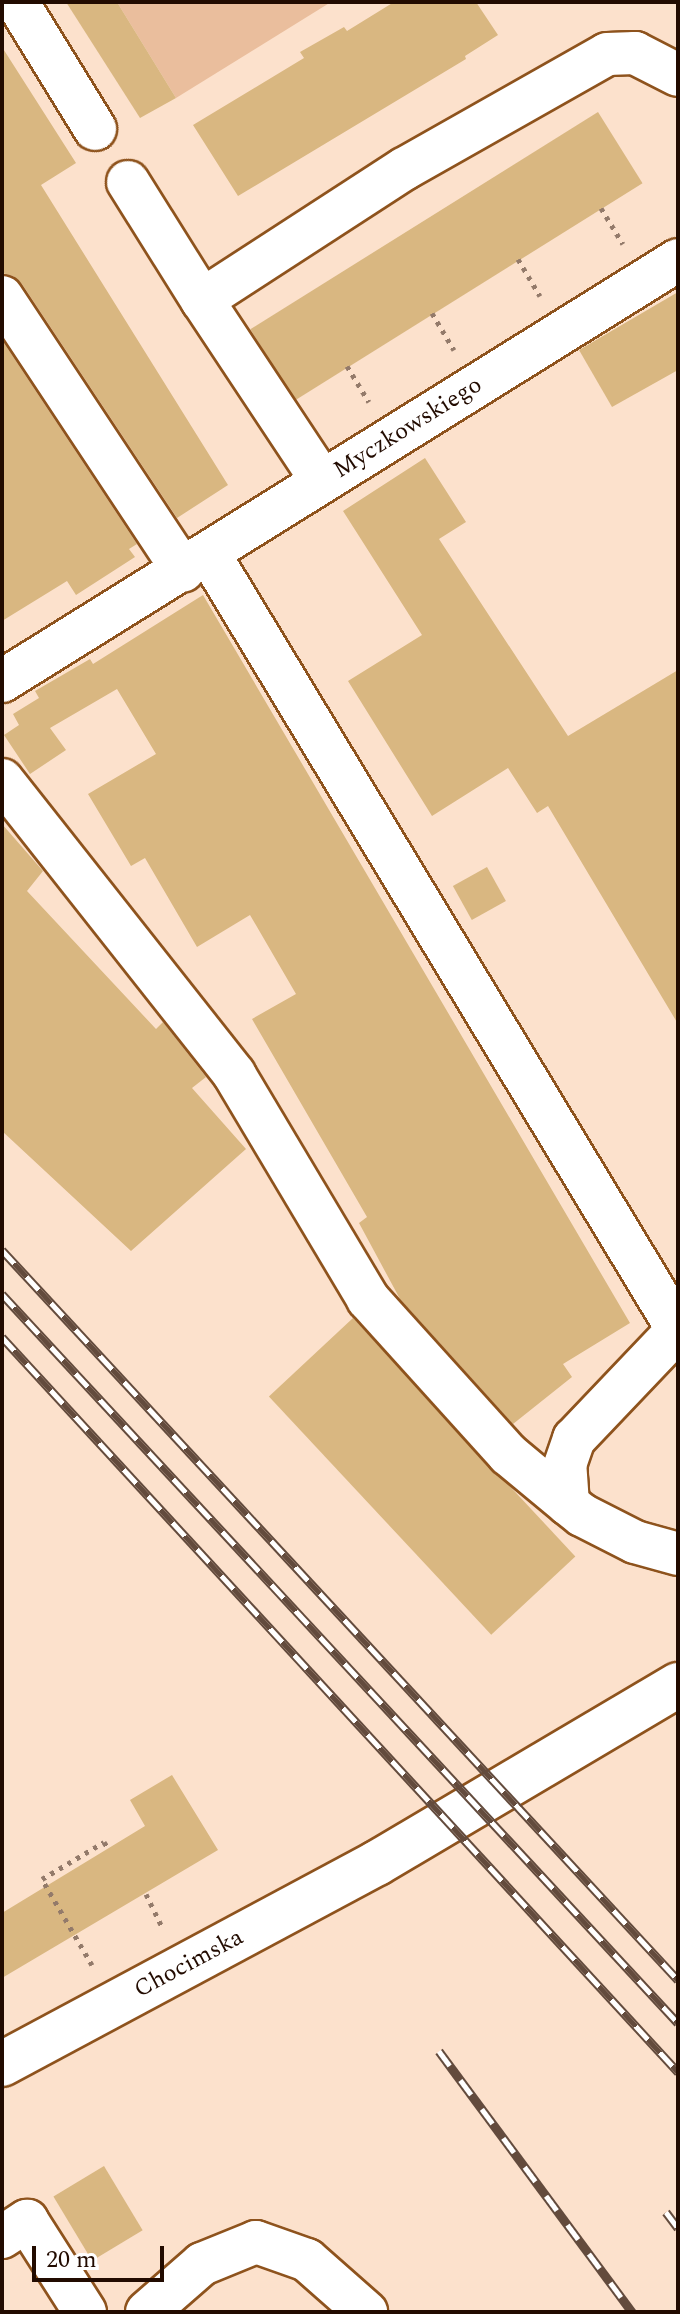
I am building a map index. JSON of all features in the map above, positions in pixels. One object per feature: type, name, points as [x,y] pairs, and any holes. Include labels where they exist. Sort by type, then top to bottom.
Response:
[{"type":"main road","name":"Chocimska","points":[[2,2064],[377,1863],[678,1685]]},
{"type":"street","points":[[17,2],[95,129]]},
{"type":"street","points":[[202,300],[404,169],[607,54],[635,53],[678,75]]},
{"type":"street","name":"Myczkowskiego","points":[[128,182],[322,481],[678,260]]},
{"type":"street","points":[[2,297],[196,562],[678,1331],[574,1439],[565,1465],[568,1504]]},
{"type":"street","points":[[2,681],[322,481]]},
{"type":"street","points":[[2,780],[234,1074],[368,1299],[508,1454],[568,1504],[582,1515],[635,1542],[678,1554]]},
{"type":"street","points":[[2,2237],[27,2221],[85,2312]]},
{"type":"street","points":[[147,2312],[202,2264],[256,2242],[307,2260],[366,2312]]},
{"type":"path","points":[[601,208],[629,254]]},
{"type":"path","points":[[518,259],[545,304]]},
{"type":"path","points":[[432,313],[456,354]]},
{"type":"path","points":[[347,366],[371,405]]},
{"type":"path","points":[[96,1971],[42,1879],[104,1842],[108,1848]]},
{"type":"path","points":[[146,1894],[164,1931]]},
{"type":"shaded area","points":[[117,2],[331,2],[176,98]]},
{"type":"building","points":[[66,2],[117,2],[176,98],[140,118]]},
{"type":"building","points":[[394,2],[476,2],[498,35],[465,56],[466,59],[238,196],[193,125],[304,58],[300,52],[344,27],[347,31]]},
{"type":"building","points":[[2,47],[76,163],[41,185],[228,485],[177,518],[22,284],[13,276],[2,273]]},
{"type":"building","points":[[598,112],[643,183],[295,401],[250,329]]},
{"type":"building","points":[[678,292],[678,370],[612,407],[579,350]]},
{"type":"building","points":[[2,340],[137,544],[129,549],[135,557],[76,595],[67,581],[2,621]]},
{"type":"building","points":[[425,458],[466,522],[439,539],[568,736],[678,670],[678,1024],[548,806],[537,813],[508,768],[432,816],[348,681],[422,635],[343,511]]},
{"type":"building","points":[[203,595],[630,1323],[563,1364],[572,1377],[513,1424],[400,1299],[359,1223],[367,1217],[252,1019],[296,994],[250,915],[197,947],[145,858],[131,866],[88,794],[156,754],[117,689],[50,728],[66,750],[30,774],[4,735],[19,725],[13,714],[39,698],[35,691],[90,659],[93,664]]},
{"type":"building","points":[[2,824],[43,871],[27,891],[156,1029],[163,1022],[206,1077],[192,1088],[246,1149],[131,1251],[2,1131]]},
{"type":"building","points":[[487,867],[506,901],[472,920],[453,886]]},
{"type":"building","points":[[353,1318],[575,1556],[491,1635],[269,1396]]},
{"type":"building","points":[[172,1775],[218,1850],[2,1978],[2,1913],[145,1826],[130,1800]]},
{"type":"building","points":[[104,2166],[143,2230],[92,2261],[53,2196]]},
{"type":"railway","points":[[2,1250],[678,1980]]},
{"type":"railway","points":[[2,1294],[678,2023]]},
{"type":"railway","points":[[2,1337],[678,2072]]},
{"type":"railway","points":[[439,2051],[632,2312]]},
{"type":"railway","points":[[666,2212],[678,2228]]}]
